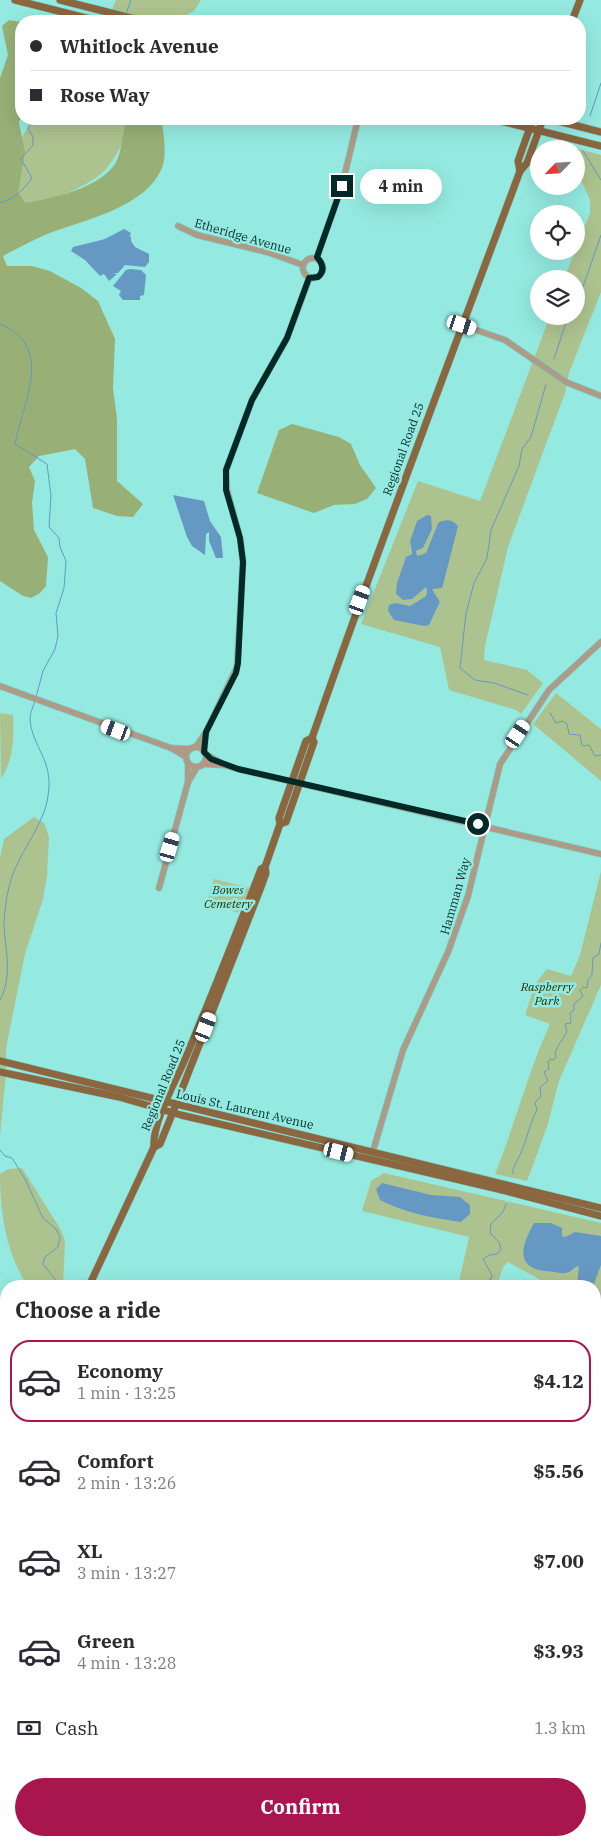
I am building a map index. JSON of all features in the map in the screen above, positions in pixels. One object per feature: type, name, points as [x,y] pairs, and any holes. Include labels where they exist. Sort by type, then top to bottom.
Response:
[{"type":"main road","points":[[15,0],[74,15]]},
{"type":"main road","points":[[60,0],[120,15]]},
{"type":"main road","points":[[574,15],[580,0]]},
{"type":"main road","points":[[518,125],[601,146]]},
{"type":"main road","name":"Regional Road 25","points":[[520,171],[518,161],[532,125]]},
{"type":"main road","name":"Regional Road 25","points":[[154,1147],[160,1144],[175,1109],[266,873],[265,867],[280,824],[279,818],[296,782],[306,741],[312,738],[384,533],[520,171],[527,163],[541,125]]},
{"type":"main road","points":[[574,125],[601,132]]},
{"type":"main road","name":"Regional Road 25","points":[[92,1280],[154,1147],[153,1139],[165,1106],[232,948],[261,869],[265,867]]},
{"type":"main road","name":"Louis St. Laurent Avenue","points":[[0,1061],[175,1109],[601,1216]]},
{"type":"main road","name":"Louis St. Laurent Avenue","points":[[0,1072],[165,1106]]},
{"type":"main road","name":"Louis St. Laurent Avenue","points":[[175,1109],[373,1151],[601,1208]]},
{"type":"street","points":[[317,257],[342,186],[357,125]]},
{"type":"street","name":"Etheridge Avenue","points":[[178,226],[197,234],[267,252],[303,265]]},
{"type":"street","points":[[317,257],[322,264],[322,272],[318,277],[309,278],[303,273],[303,265],[309,258],[317,257]]},
{"type":"street","points":[[159,888],[188,782],[187,760],[193,748],[206,732],[236,673],[238,663],[243,562],[240,538],[226,484],[227,466],[252,400],[287,338],[309,278]]},
{"type":"street","points":[[462,325],[505,340],[572,386],[601,396]]},
{"type":"street","name":"Hamman Way","points":[[373,1151],[401,1055],[448,952],[462,914],[495,775],[505,754],[549,690],[601,642]]},
{"type":"street","points":[[0,686],[98,724],[170,748],[187,760],[200,765],[224,765],[601,854]]},
{"type":"street","points":[[188,782],[200,765],[205,753],[206,732]]},
{"type":"street","points":[[170,748],[193,748],[224,765]]},
{"type":"green space","points":[[116,0],[201,0],[194,11],[187,15],[110,15]]},
{"type":"green space","points":[[9,20],[15,21],[15,125],[19,125],[25,152],[18,192],[25,203],[74,191],[98,180],[107,173],[115,164],[119,154],[125,125],[162,125],[164,144],[164,163],[162,168],[154,181],[143,192],[130,201],[100,216],[42,236],[3,256],[7,266],[32,266],[50,271],[81,288],[98,301],[115,339],[113,388],[117,419],[117,481],[143,504],[133,517],[117,516],[93,508],[85,459],[75,449],[39,456],[29,467],[35,481],[32,503],[34,530],[48,557],[46,586],[40,593],[31,598],[23,596],[0,581],[0,78],[8,55],[2,26]]},
{"type":"green space","points":[[29,125],[130,125],[118,152],[110,164],[85,185],[71,192],[0,217],[0,156],[16,149]]},
{"type":"green space","points":[[585,151],[601,155],[601,292],[569,373],[565,393],[508,547],[485,646],[484,660],[527,670],[543,683],[521,714],[516,710],[449,690],[440,647],[361,624],[418,481],[480,501],[547,325],[585,325],[585,270],[568,270],[571,260],[585,260],[585,226],[590,213],[590,200],[585,189]],"holes":[[[438,523],[432,590],[440,602],[429,625],[410,606],[426,596],[427,591],[426,587],[412,598],[406,557],[412,555],[410,546],[431,524],[432,529],[423,548],[416,551],[416,556],[423,556],[426,553]]]},
{"type":"green space","points":[[292,424],[339,437],[351,444],[360,465],[376,488],[367,499],[355,504],[334,505],[314,513],[257,493],[279,430]]},
{"type":"green space","points":[[556,693],[601,729],[601,781],[533,724]]},
{"type":"green space","points":[[0,713],[13,715],[11,756],[1,779]]},
{"type":"green space","points":[[34,817],[44,823],[49,837],[47,876],[43,899],[25,954],[6,1048],[6,1072],[0,1137],[0,858],[4,839]]},
{"type":"green space","name":"Raspberry Park","points":[[601,871],[601,985],[559,1081],[547,1127],[527,1181],[495,1174],[550,1024],[525,1015],[535,984],[547,969],[571,976],[580,955]]},
{"type":"green space","name":"Bowes Cemetery","points":[[214,879],[250,888],[238,913],[207,901]]},
{"type":"green space","points":[[22,1168],[61,1230],[65,1241],[63,1280],[24,1280],[20,1274],[9,1247],[1,1203],[0,1174],[8,1169]]},
{"type":"green space","points":[[384,1173],[601,1223],[601,1280],[541,1280],[508,1262],[503,1267],[499,1280],[459,1280],[469,1237],[362,1211],[371,1181]]},
{"type":"water","points":[[124,229],[131,233],[129,238],[131,236],[131,241],[135,247],[149,254],[149,262],[145,267],[125,265],[118,273],[112,273],[117,274],[109,281],[104,274],[100,276],[85,260],[71,251],[73,247],[105,239]]},
{"type":"water","points":[[126,270],[141,270],[146,275],[144,295],[140,296],[140,300],[123,300],[119,295],[121,291],[113,286]]},
{"type":"water","points":[[173,495],[204,501],[210,521],[221,537],[223,558],[216,558],[209,541],[209,532],[206,534],[205,555],[192,546],[187,537]]},
{"type":"water","points":[[427,515],[431,516],[432,529],[423,548],[416,551],[417,556],[426,553],[438,523],[448,520],[458,526],[442,588],[432,589],[440,602],[429,625],[424,626],[394,620],[388,611],[389,605],[395,603],[410,606],[426,596],[426,587],[412,599],[403,600],[396,594],[397,583],[406,557],[412,554],[410,541],[417,521]]},
{"type":"water","points":[[382,1183],[431,1195],[460,1197],[470,1205],[470,1214],[461,1222],[430,1217],[389,1205],[380,1200],[376,1189]]},
{"type":"water","points":[[534,1223],[551,1223],[562,1228],[562,1236],[565,1237],[575,1232],[601,1236],[601,1265],[595,1280],[578,1280],[579,1266],[563,1273],[535,1269],[528,1265],[523,1253]]},
{"type":"waterway","points":[[126,14],[131,0]]},
{"type":"waterway","points":[[590,116],[601,83]]},
{"type":"waterway","points":[[0,203],[18,194],[32,178],[21,159],[33,145],[33,137],[28,128],[30,125]]},
{"type":"waterway","points":[[585,154],[601,180]]},
{"type":"waterway","points":[[585,281],[601,235]]},
{"type":"waterway","points":[[0,324],[17,334],[27,346],[31,361],[31,377],[15,444],[47,464],[51,496],[49,527],[59,538],[60,547],[66,561],[64,588],[56,613],[58,636],[55,649],[43,671],[36,697]]},
{"type":"waterway","points":[[554,359],[565,325]]},
{"type":"waterway","points":[[528,695],[494,683],[475,680],[460,668],[466,613],[474,583],[487,558],[491,530],[519,466],[522,449],[531,437],[546,384]]},
{"type":"waterway","points":[[0,1000],[7,980],[4,921],[8,891],[17,864],[41,819],[48,796],[48,772],[34,738],[30,719],[35,701]]},
{"type":"waterway","points":[[550,713],[556,723],[562,721],[567,724],[569,734],[580,735],[582,746],[589,745],[595,756],[601,755]]},
{"type":"waterway","points":[[513,1174],[514,1167],[537,1110],[535,1103],[541,1096],[540,1087],[548,1081],[544,1072],[549,1069],[548,1062],[550,1059],[554,1060],[556,1057],[555,1052],[567,1031],[565,1024],[571,1023],[570,1013],[574,1010],[574,1004],[583,996],[580,991],[583,987],[587,988],[588,980],[592,975],[593,958],[599,954],[601,943]]},
{"type":"waterway","points":[[0,1150],[5,1156],[12,1158],[25,1179],[43,1218],[56,1229],[60,1237],[58,1247],[45,1257],[43,1264],[56,1280]]},
{"type":"waterway","points":[[489,1280],[492,1275],[483,1259],[497,1254],[501,1249],[499,1242],[490,1233],[491,1224],[503,1212],[506,1204]]},
{"type":"route","points":[[342,186],[317,257],[322,264],[322,272],[318,277],[309,278],[287,338],[252,400],[227,466],[225,475],[226,490],[240,538],[243,562],[238,663],[236,673],[206,732],[204,752],[211,759],[224,765],[268,777],[283,778],[478,824]]}]
